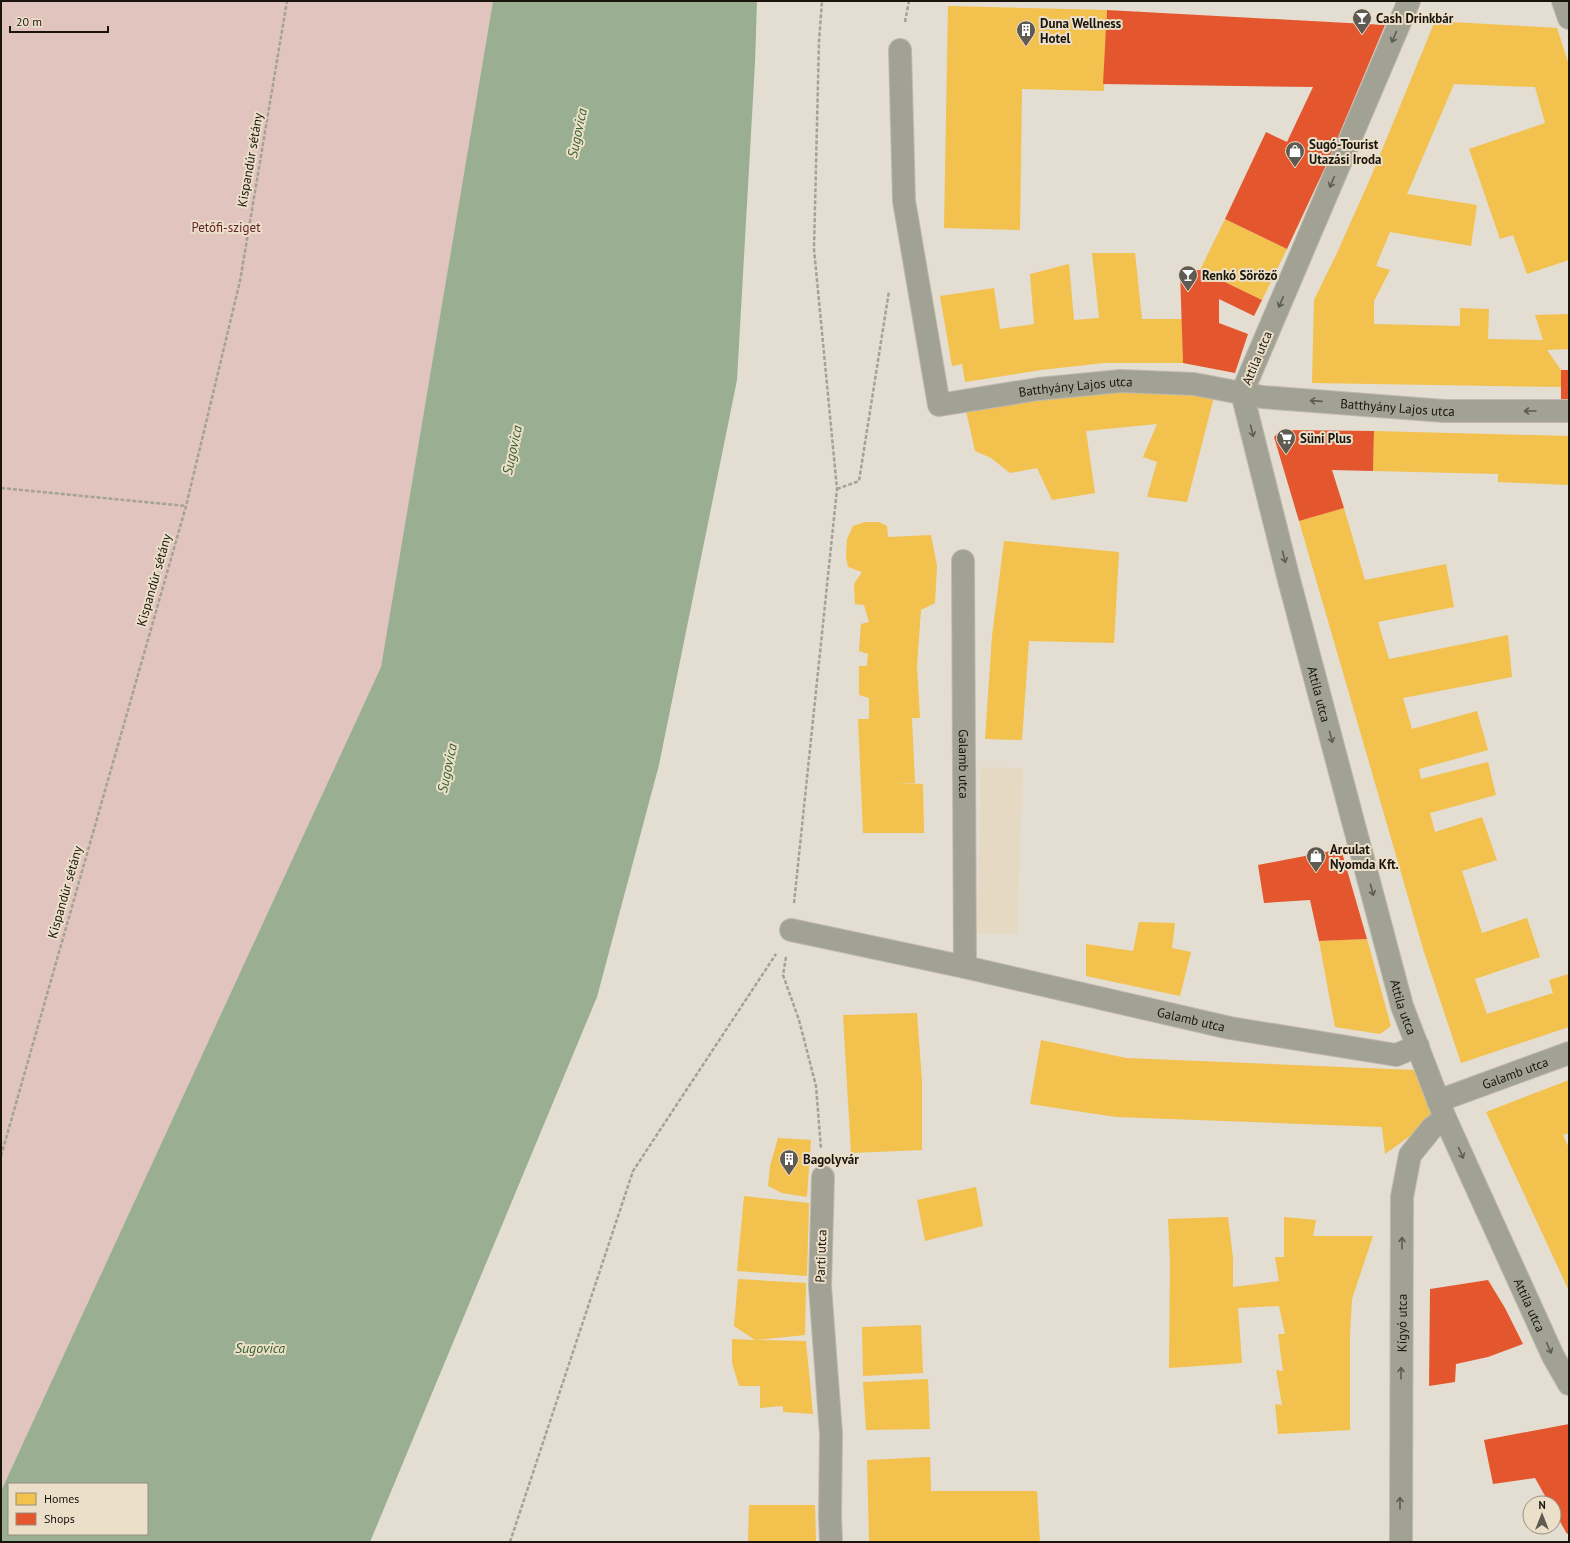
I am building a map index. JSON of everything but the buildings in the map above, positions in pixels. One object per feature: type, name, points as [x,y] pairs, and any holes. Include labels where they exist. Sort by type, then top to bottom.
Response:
[{"type":"street","name":"Attila utca","points":[[1409,1],[1242,393],[1289,580],[1402,1006],[1442,1110],[1553,1356],[1569,1384]]},
{"type":"street","points":[[1563,1],[1569,18]]},
{"type":"street","name":"Batthyány Lajos utca","points":[[900,50],[904,201],[939,405],[1038,389],[1121,381],[1194,384],[1262,397],[1444,411],[1569,411]]},
{"type":"street","name":"Galamb utca","points":[[964,561],[965,967]]},
{"type":"street","name":"Galamb utca","points":[[791,930],[965,967],[1230,1028],[1396,1054],[1418,1046]]},
{"type":"street","name":"Galamb utca","points":[[1442,1110],[1569,1054]]},
{"type":"street","name":"Kígyó utca","points":[[1401,1542],[1402,1197],[1410,1155],[1432,1128],[1442,1110]]},
{"type":"street","name":"Parti utca","points":[[823,1177],[820,1286],[831,1434],[831,1542]]},
{"type":"path","name":"Kispandúr sétány","points":[[1,1156],[186,506],[240,281],[287,1]]},
{"type":"path","points":[[510,1542],[633,1171],[791,930],[837,489],[814,249],[819,41],[822,1]]},
{"type":"path","points":[[837,489],[859,481],[890,287]]},
{"type":"path","points":[[1,488],[186,506]]},
{"type":"path","points":[[783,975],[799,1020],[816,1086],[823,1177]]},
{"type":"shaded area","points":[[981,767],[1023,768],[1017,934],[977,933]]},
{"type":"green space","name":"Petőfi-sziget","points":[[1,1],[493,1],[381,667],[1,1491]]},
{"type":"water","name":"Sugovica","points":[[493,1],[757,1],[755,63],[737,380],[659,765],[597,997],[370,1542],[1,1542],[1,1491],[381,667]]},
{"type":"place","name":"Cash Drinkbár","points":[[1362,35]]},
{"type":"place","name":"Duna Wellness Hotel","points":[[1026,47]]},
{"type":"place","name":"Sugó-Tourist Utazási Iroda","points":[[1295,168]]},
{"type":"place","name":"Renkó Söröző","points":[[1188,292]]},
{"type":"place","name":"Süni Plus","points":[[1286,455]]},
{"type":"place","name":"Arculat Nyomda Kft.","points":[[1316,873]]},
{"type":"place","name":"Bagolyvár","points":[[789,1176]]}]
